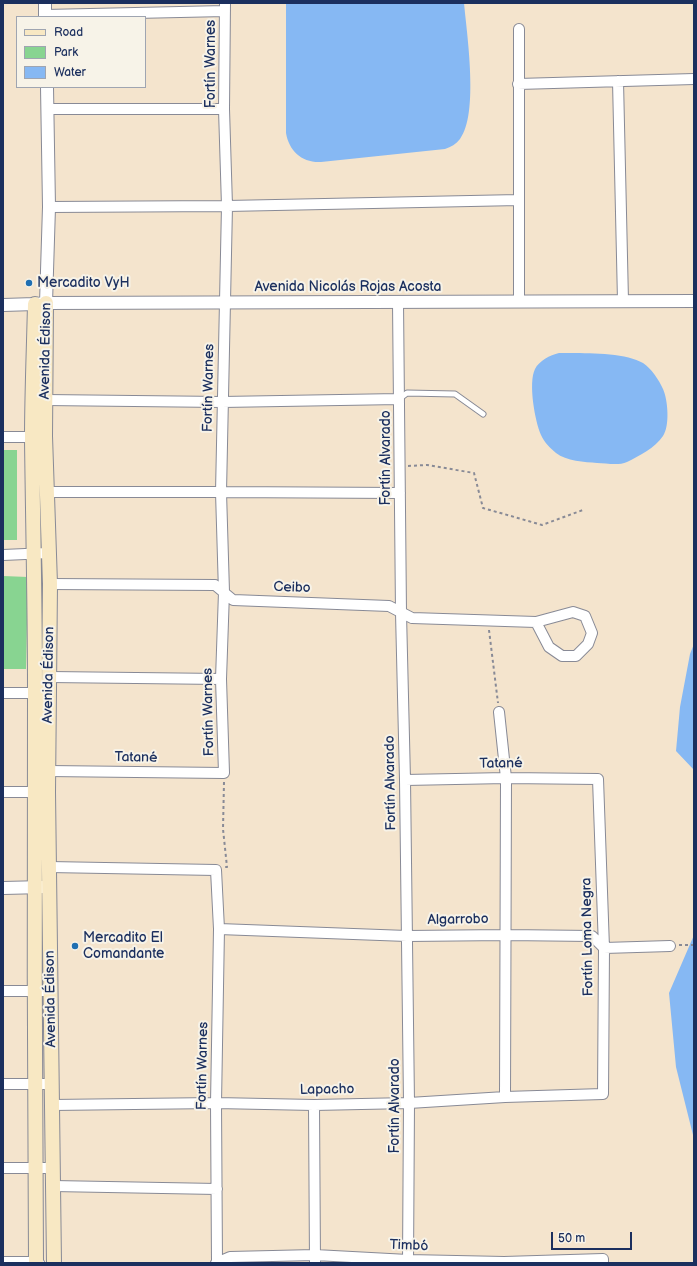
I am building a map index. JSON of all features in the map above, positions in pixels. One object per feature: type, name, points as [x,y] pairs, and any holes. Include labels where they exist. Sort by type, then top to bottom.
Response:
[{"type":"main road","name":"Avenida Édison","points":[[37,1263],[34,990],[42,887],[49,867],[41,792],[35,692],[41,554],[46,492],[38,437],[45,400],[41,304]]},
{"type":"main road","name":"Avenida Édison","points":[[41,304],[38,437],[41,554],[50,584],[48,771],[41,792],[42,887],[51,991],[54,1263]]},
{"type":"street","points":[[45,12],[225,7]]},
{"type":"street","name":"Fortín Warnes","points":[[224,773],[222,679],[224,592],[221,492],[227,206],[224,109],[225,7]]},
{"type":"street","points":[[519,29],[519,301]]},
{"type":"street","points":[[518,84],[694,79]]},
{"type":"street","points":[[618,82],[623,301]]},
{"type":"street","name":"Avenida Édison","points":[[41,304],[49,207],[47,88]]},
{"type":"street","points":[[48,109],[224,109]]},
{"type":"street","points":[[49,207],[227,206],[519,200]]},
{"type":"street","name":"Avenida Nicolás Rojas Acosta","points":[[3,304],[694,301]]},
{"type":"street","name":"Fortín Alvarado","points":[[398,302],[401,613],[410,1103],[408,1262]]},
{"type":"street","points":[[45,400],[222,402],[399,399]]},
{"type":"street","points":[[3,437],[38,437]]},
{"type":"street","points":[[46,492],[400,493]]},
{"type":"street","points":[[3,555],[41,554]]},
{"type":"street","name":"Ceibo","points":[[50,584],[215,585],[233,600],[389,606],[412,618],[536,622],[573,612],[585,616],[592,633],[588,644],[576,656],[562,656],[549,647],[536,622]]},
{"type":"street","points":[[50,677],[222,679]]},
{"type":"street","points":[[3,693],[49,693]]},
{"type":"street","points":[[499,712],[506,778],[505,1097]]},
{"type":"street","name":"Tatané","points":[[48,771],[224,773]]},
{"type":"street","name":"Tatané","points":[[405,780],[506,778],[598,779]]},
{"type":"street","name":"Fortín Loma Negra","points":[[598,779],[604,948],[603,1094]]},
{"type":"street","points":[[3,792],[41,792]]},
{"type":"street","points":[[49,867],[216,870]]},
{"type":"street","name":"Fortín Warnes","points":[[216,870],[219,929],[216,1103],[216,1263]]},
{"type":"street","points":[[3,888],[42,887]]},
{"type":"street","name":"Algarrobo","points":[[219,929],[407,936],[592,936],[604,948]]},
{"type":"street","points":[[604,948],[670,946]]},
{"type":"street","points":[[3,990],[51,991]]},
{"type":"street","points":[[3,1084],[52,1084]]},
{"type":"street","name":"Lapacho","points":[[52,1105],[216,1103],[314,1105],[410,1103],[505,1097],[603,1094]]},
{"type":"street","points":[[314,1105],[315,1259]]},
{"type":"street","points":[[3,1168],[52,1168]]},
{"type":"street","points":[[53,1186],[217,1189]]},
{"type":"street","name":"Timbó","points":[[216,1263],[230,1257],[408,1262],[504,1263],[603,1261]]},
{"type":"street","points":[[3,1262],[37,1263]]},
{"type":"lane","points":[[399,399],[407,393],[455,394],[483,414]]},
{"type":"path","points":[[399,466],[427,465],[474,473],[483,508],[542,525],[582,510]]},
{"type":"path","points":[[488,621],[499,712]]},
{"type":"path","points":[[216,870],[227,867],[223,829],[224,773]]},
{"type":"path","points":[[670,946],[694,945]]},
{"type":"green space","points":[[3,450],[17,450],[17,540],[3,540]]},
{"type":"green space","points":[[3,576],[28,577],[26,669],[3,669]]},
{"type":"water","points":[[286,3],[464,3],[469,54],[470,93],[469,112],[466,127],[460,139],[445,149],[321,162],[314,162],[298,155],[290,145],[286,133]]},
{"type":"water","points":[[559,353],[614,355],[635,359],[646,365],[652,371],[665,394],[668,413],[667,426],[660,440],[642,454],[620,464],[576,461],[560,456],[547,445],[539,429],[533,402],[533,375],[539,363],[552,355]]},
{"type":"water","points":[[694,644],[694,770],[676,751],[680,707],[690,654]]},
{"type":"water","points":[[694,935],[694,1139],[676,1067],[669,993]]},
{"type":"place","name":"Mercadito VyH","points":[[29,283]]},
{"type":"place","name":"Mercadito El Comandante","points":[[75,946]]}]
